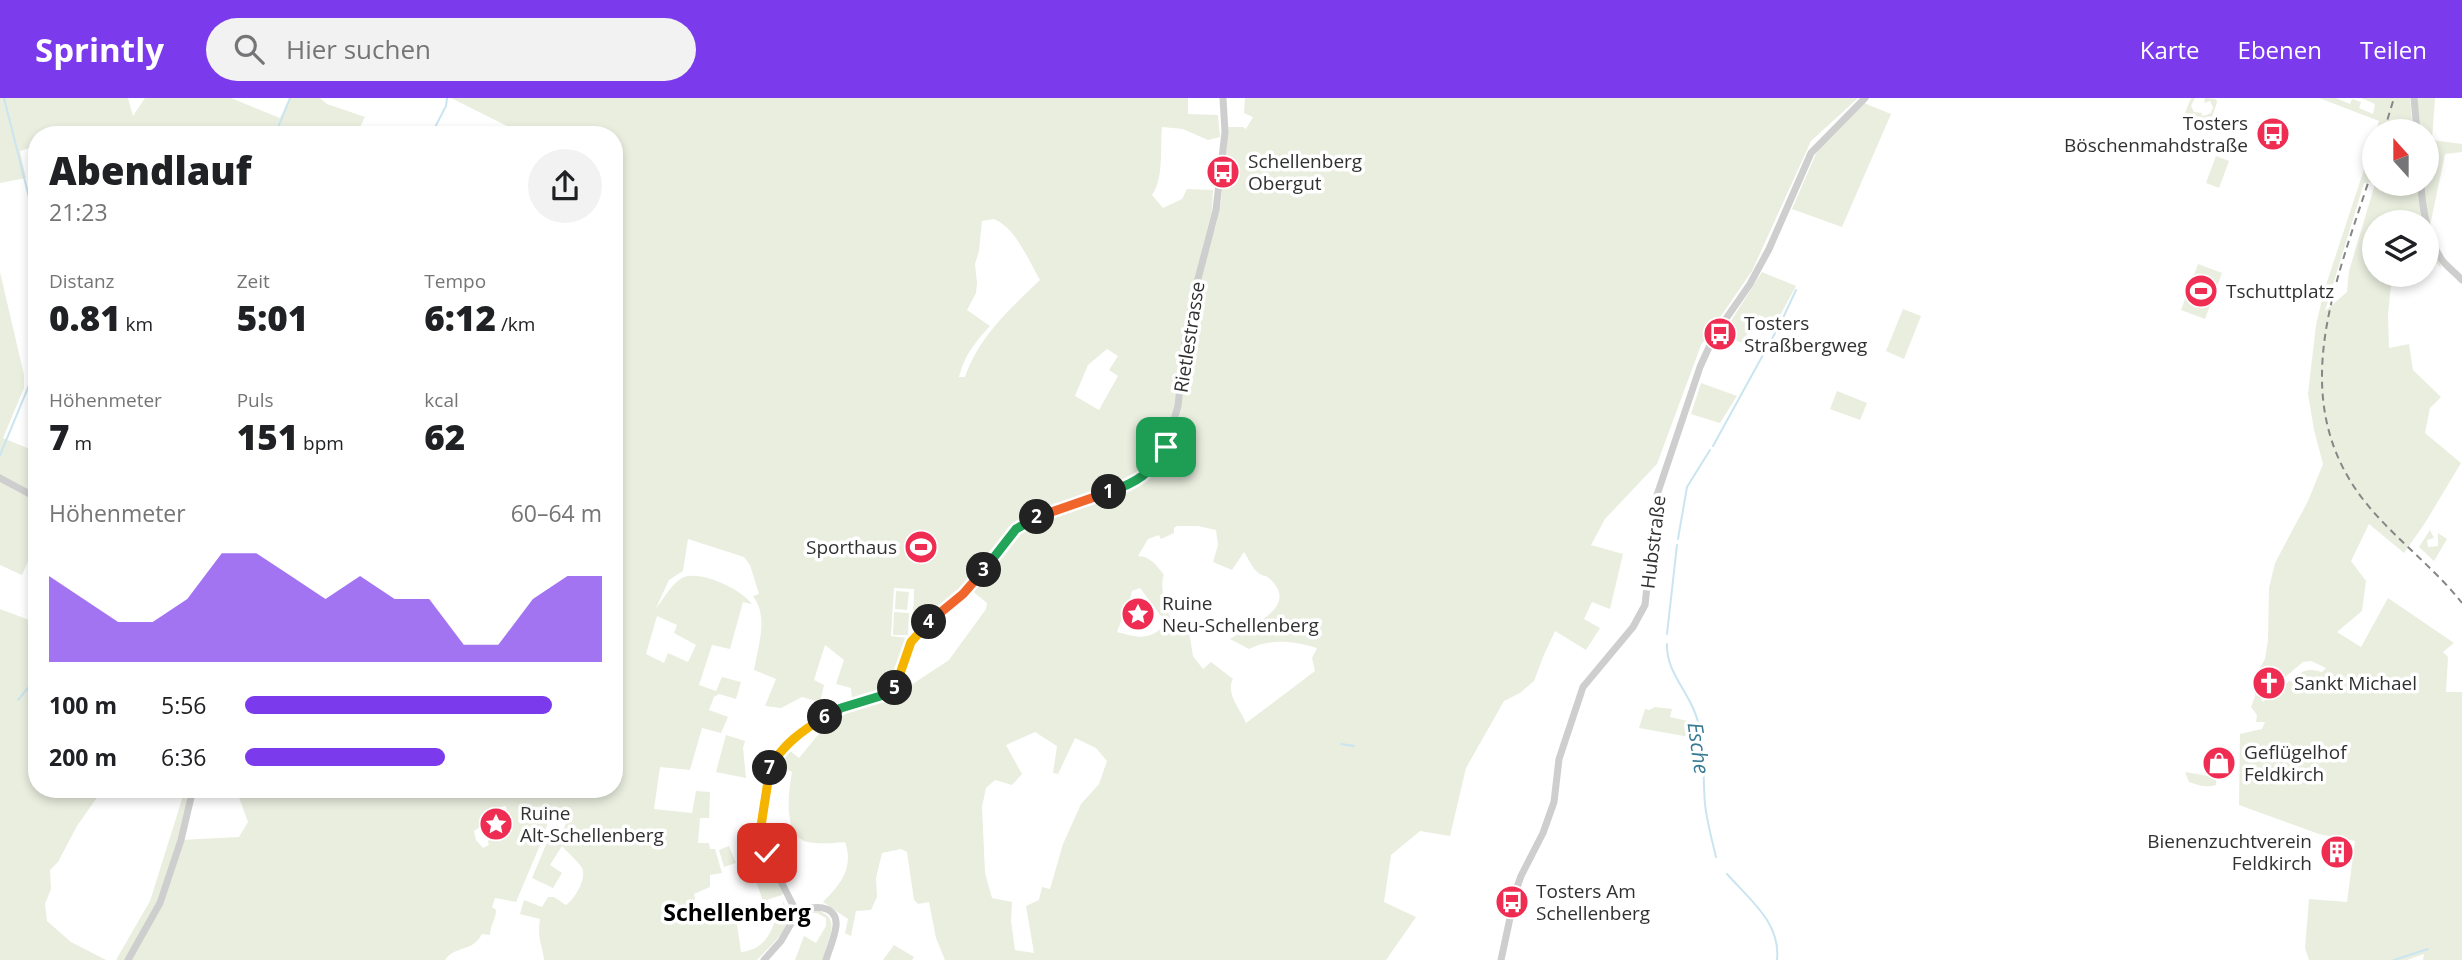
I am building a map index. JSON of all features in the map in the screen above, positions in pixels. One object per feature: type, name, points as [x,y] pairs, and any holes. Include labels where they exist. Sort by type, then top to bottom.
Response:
[{"type":"street","name":"Rietlestrasse","points":[[797,913],[777,876],[761,826],[771,766],[783,748],[841,708],[887,694],[896,687],[915,636],[972,585],[1016,529],[1044,514],[1131,484],[1154,468],[1159,460],[1175,421],[1187,327],[1216,211],[1225,132],[1223,98]]},
{"type":"street","points":[[2414,98],[2416,119]]},
{"type":"street","name":"Hubstraße","points":[[1501,960],[1516,890],[1543,833],[1554,802],[1559,760],[1583,687],[1633,627],[1645,606],[1657,495],[1700,367],[1714,336],[1750,285],[1769,250],[1811,153],[1863,100]]},
{"type":"street","points":[[2422,196],[2435,249],[2462,280]]},
{"type":"street","points":[[0,478],[28,493]]},
{"type":"street","points":[[128,960],[160,902],[181,840],[191,798]]},
{"type":"street","points":[[764,960],[781,941],[797,913],[817,906],[826,908],[834,916],[836,928],[827,960]]},
{"type":"shaded area","points":[[0,98],[128,98],[133,116],[145,98],[231,98],[280,118],[290,98],[320,98],[327,104],[365,117],[360,126],[28,126],[28,149],[20,151],[26,178],[0,183]]},
{"type":"shaded area","points":[[451,98],[1188,98],[1188,114],[1218,115],[1220,137],[1208,140],[1183,129],[1162,127],[1160,172],[1152,195],[1163,208],[1182,199],[1187,189],[1213,190],[1212,210],[1202,250],[1215,229],[1221,202],[1228,127],[1246,129],[1253,117],[1244,113],[1245,98],[1858,98],[1811,141],[1752,271],[1701,345],[1657,464],[1605,519],[1591,545],[1623,554],[1610,609],[1592,602],[1584,619],[1600,628],[1586,650],[1555,631],[1534,681],[1520,693],[1504,701],[1466,768],[1450,836],[1420,831],[1391,855],[1384,902],[1416,917],[1386,960],[945,960],[936,938],[929,902],[918,904],[914,900],[907,852],[901,849],[882,853],[876,878],[877,897],[871,910],[856,911],[851,936],[845,933],[848,919],[823,902],[835,889],[847,868],[845,842],[811,843],[796,834],[789,808],[792,772],[777,765],[788,749],[799,758],[827,724],[846,714],[852,699],[851,688],[836,684],[844,660],[825,645],[814,680],[824,685],[820,702],[802,697],[781,708],[765,706],[776,679],[754,670],[761,622],[758,604],[753,596],[759,594],[750,565],[744,557],[688,539],[683,571],[669,580],[656,608],[674,584],[689,576],[719,582],[739,592],[752,604],[743,602],[730,649],[712,645],[699,685],[716,691],[722,677],[741,682],[736,699],[719,694],[714,697],[709,710],[728,717],[721,733],[702,728],[690,770],[660,767],[654,809],[692,813],[696,791],[710,792],[709,818],[700,818],[698,843],[709,843],[710,849],[715,849],[722,873],[710,875],[710,887],[694,894],[698,919],[722,918],[726,923],[737,924],[741,952],[748,951],[763,942],[775,921],[784,920],[783,901],[787,910],[785,926],[757,960],[544,960],[539,936],[540,919],[520,914],[524,900],[542,907],[548,897],[554,897],[566,905],[573,899],[583,878],[582,868],[562,846],[550,865],[562,873],[553,888],[532,878],[548,840],[560,838],[568,818],[567,811],[553,806],[543,838],[516,902],[495,898],[492,907],[496,914],[490,935],[482,934],[469,947],[454,952],[445,960],[116,960],[150,901],[182,798],[190,802],[181,840],[239,837],[248,822],[239,798],[623,798],[623,126],[507,126]],"holes":[[[994,219],[1009,230],[1040,280],[996,324],[978,349],[965,377],[959,377],[971,350],[990,326],[967,310],[976,293],[975,264],[982,221]],[[1107,349],[1118,356],[1109,370],[1118,376],[1099,410],[1075,396],[1088,365]],[[1174,411],[1168,448],[1159,466],[1145,480],[1127,490],[1044,517],[1019,532],[996,555],[971,590],[987,603],[986,609],[949,660],[896,695],[891,676],[897,668],[908,638],[891,636],[894,588],[914,589],[913,625],[917,628],[964,589],[1015,522],[1018,525],[1046,509],[1119,485],[1144,470],[1153,461]],[[1198,526],[1216,530],[1218,545],[1213,562],[1232,570],[1244,552],[1255,569],[1270,579],[1278,589],[1276,607],[1259,622],[1230,639],[1249,649],[1265,643],[1282,642],[1317,648],[1312,658],[1315,671],[1246,723],[1232,696],[1233,679],[1211,662],[1203,669],[1193,656],[1189,631],[1174,623],[1168,613],[1163,592],[1164,575],[1149,559],[1138,556],[1148,539],[1159,535],[1161,539],[1174,533],[1174,528]],[[1140,588],[1167,624],[1143,637],[1117,632],[1132,591]],[[657,616],[677,625],[674,633],[696,645],[688,662],[668,653],[664,663],[646,654]],[[1035,732],[1057,746],[1053,773],[1058,774],[1075,738],[1096,748],[1107,761],[1099,784],[1081,804],[1063,844],[1050,889],[1042,887],[1039,900],[1026,906],[1034,953],[1015,950],[1011,921],[1012,902],[992,898],[985,873],[982,807],[986,788],[995,780],[1012,785],[1022,774],[1006,745]],[[506,806],[506,814],[494,837],[491,834],[489,845],[483,848],[476,840],[474,831],[499,807]]]},
{"type":"shaded area","points":[[2191,98],[2195,98],[2191,106],[2194,112],[2204,116],[2211,113],[2213,107],[2210,101],[2204,103],[2205,98],[2216,99],[2210,123],[2185,113]]},
{"type":"shaded area","points":[[2319,98],[2336,98],[2350,104],[2352,99],[2361,102],[2359,108],[2373,114],[2375,104],[2361,98],[2410,98],[2412,119],[2374,119]]},
{"type":"shaded area","points":[[2414,98],[2435,98],[2434,119],[2416,119]]},
{"type":"shaded area","points":[[1864,103],[1891,114],[1842,227],[1792,209],[1818,149]]},
{"type":"shaded area","points":[[2440,141],[2462,144],[2462,152],[2445,154],[2440,178]]},
{"type":"shaded area","points":[[2216,156],[2229,161],[2219,188],[2206,183]]},
{"type":"shaded area","points":[[2362,176],[2362,190],[2325,311],[2347,292],[2349,271],[2362,228],[2362,287],[2391,287],[2389,348],[2409,344],[2413,370],[2441,397],[2430,408],[2425,433],[2461,463],[2404,553],[2369,524],[2351,561],[2366,581],[2362,611],[2337,632],[2361,647],[2388,598],[2454,643],[2443,652],[2448,657],[2446,692],[2462,692],[2462,960],[2423,960],[2424,954],[2407,960],[2309,960],[2305,948],[2309,899],[2347,902],[2355,841],[2319,834],[2239,805],[2240,734],[2262,729],[2265,722],[2256,722],[2257,715],[2251,707],[2255,697],[2257,673],[2265,659],[2269,588],[2275,563],[2308,501],[2323,464],[2308,394],[2316,325],[2324,291]],"holes":[[[2311,661],[2326,668],[2322,672],[2302,672],[2293,682],[2289,681],[2282,688],[2277,686],[2263,702],[2260,688],[2272,668],[2285,677],[2303,662]]]},
{"type":"shaded area","points":[[2371,196],[2436,196],[2433,210],[2367,210]]},
{"type":"shaded area","name":"Tschuttplatz","points":[[2198,264],[2222,273],[2205,319],[2181,310]]},
{"type":"shaded area","points":[[0,272],[24,375],[24,388],[3,438],[28,448],[28,561],[22,575],[0,565]]},
{"type":"shaded area","points":[[1762,272],[1796,286],[1776,323],[1759,315],[1742,343],[1722,335]]},
{"type":"shaded area","points":[[1903,309],[1921,316],[1904,359],[1886,351]]},
{"type":"shaded area","points":[[1701,383],[1737,396],[1720,423],[1691,414]]},
{"type":"shaded area","points":[[1837,391],[1867,403],[1860,420],[1830,409]]},
{"type":"shaded area","points":[[2430,530],[2434,538],[2427,540],[2428,547],[2438,546],[2438,533],[2447,539],[2434,561],[2419,547]]},
{"type":"shaded area","points":[[896,591],[909,592],[907,610],[895,609]]},
{"type":"shaded area","points":[[0,609],[28,620],[28,798],[97,798],[77,826],[58,862],[50,870],[51,889],[45,904],[47,921],[71,942],[106,960],[0,960]]},
{"type":"shaded area","points":[[894,612],[909,613],[908,635],[893,635]]},
{"type":"shaded area","points":[[1645,709],[1672,709],[1670,717],[1692,722],[1695,738],[1639,728]]},
{"type":"shaded area","points":[[726,735],[745,741],[743,748],[746,778],[716,772]]},
{"type":"shaded area","points":[[2185,772],[2209,776],[2216,780],[2216,785],[2189,782]]},
{"type":"shaded area","points":[[729,846],[736,863],[724,867],[719,850]]},
{"type":"shaded area","points":[[768,860],[784,889],[782,895],[763,901],[751,867]]},
{"type":"shaded area","points":[[817,910],[830,919],[832,925],[823,960],[795,960],[804,936],[816,943],[826,926],[826,918],[817,913],[803,913]]},
{"type":"shaded area","points":[[894,945],[914,957],[912,960],[883,960]]},
{"type":"waterway","points":[[4,98],[28,193]]},
{"type":"waterway","points":[[279,126],[290,98]]},
{"type":"waterway","points":[[436,126],[447,98]]},
{"type":"waterway","name":"Esche","points":[[1783,318],[1796,290]]},
{"type":"waterway","name":"Esche","points":[[1713,446],[1780,324]]},
{"type":"waterway","points":[[0,455],[28,388]]},
{"type":"waterway","name":"Esche","points":[[1678,539],[1687,487],[1710,450]]},
{"type":"waterway","name":"Esche","points":[[1667,634],[1677,545]]},
{"type":"waterway","name":"Esche","points":[[1667,644],[1669,661],[1693,708],[1700,732],[1705,804],[1716,857]]},
{"type":"waterway","points":[[18,700],[28,688]]},
{"type":"waterway","points":[[1341,744],[1354,746]]},
{"type":"waterway","name":"Esche","points":[[1727,874],[1769,923],[1777,947],[1777,960]]},
{"type":"waterway","points":[[2394,960],[2428,949]]},
{"type":"railway","points":[[2388,119],[2394,98]]},
{"type":"railway","points":[[2363,196],[2335,288],[2326,331],[2322,374],[2326,416],[2338,458],[2362,498],[2462,603]]},
{"type":"place","name":"Tosters Böschenmahdstraße","points":[[2273,134]]},
{"type":"place","name":"Schellenberg Obergut","points":[[1223,172]]},
{"type":"place","name":"Tschuttplatz","points":[[2201,291]]},
{"type":"place","name":"Tosters Straßbergweg","points":[[1720,334]]},
{"type":"place","name":"Sporthaus","points":[[921,547]]},
{"type":"place","name":"Ruine Neu-Schellenberg","points":[[1138,614]]},
{"type":"place","name":"Sankt Michael","points":[[2269,683]]},
{"type":"place","name":"Geflügelhof Feldkirch","points":[[2219,763]]},
{"type":"place","name":"Ruine Alt-Schellenberg","points":[[496,824]]},
{"type":"place","name":"Bienenzuchtverein Feldkirch","points":[[2337,852]]},
{"type":"place","name":"Tosters Am Schellenberg","points":[[1512,902]]},
{"type":"district","name":"Schellenberg","points":[[737,912]]},
{"type":"route","points":[[767,853],[761,826],[767,777],[783,748],[798,735],[841,708],[892,691],[898,683],[915,636],[972,585],[1016,529],[1029,520],[1058,508],[1131,484],[1154,468],[1166,447]]}]
